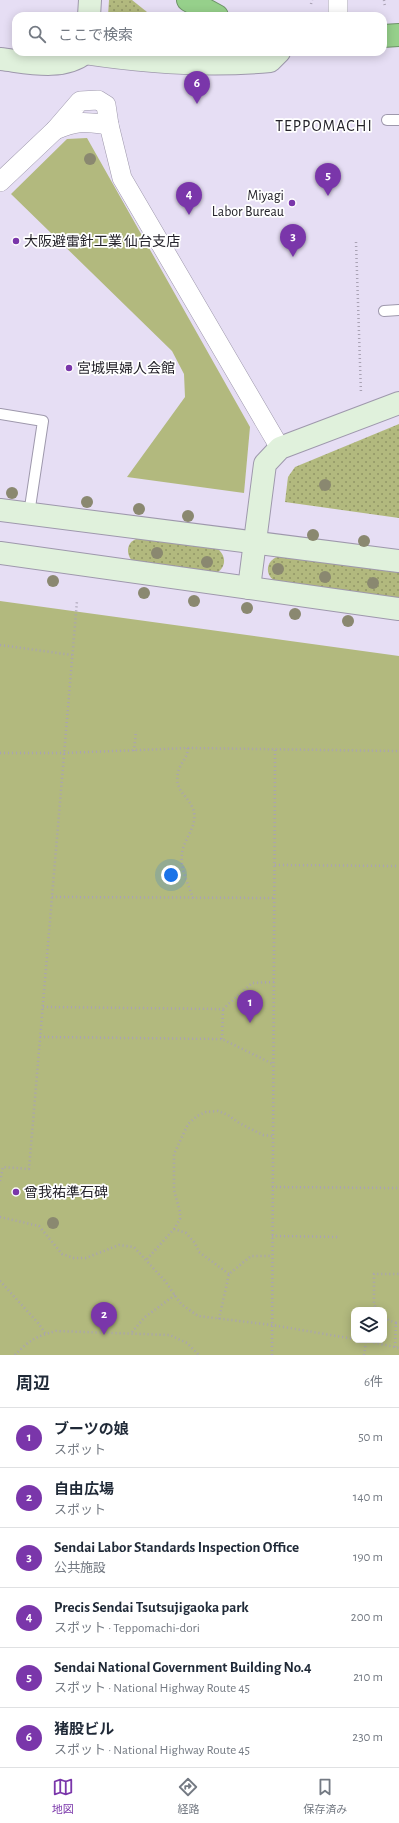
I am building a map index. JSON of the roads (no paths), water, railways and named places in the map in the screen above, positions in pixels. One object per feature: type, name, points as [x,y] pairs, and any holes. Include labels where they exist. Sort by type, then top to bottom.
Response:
[{"type":"highway","points":[[188,0],[209,12]]},
{"type":"highway","points":[[387,36],[399,35]]},
{"type":"street","points":[[89,12],[90,0]]},
{"type":"street","points":[[338,0],[338,12]]},
{"type":"street","points":[[0,59],[66,63],[77,59],[80,56]]},
{"type":"street","points":[[106,56],[207,64],[270,61],[274,56]]},
{"type":"street","points":[[0,182],[55,130],[70,123],[81,121],[109,126],[122,178],[280,448]]},
{"type":"street","points":[[249,588],[265,464],[280,448],[399,403]]},
{"type":"street","points":[[0,510],[399,562]]},
{"type":"street","points":[[0,553],[399,609]]},
{"type":"lane","points":[[387,120],[399,120]]},
{"type":"lane","points":[[384,311],[399,310]]},
{"type":"lane","points":[[0,414],[43,421],[36,481],[29,514]]},
{"type":"place","name":"猪股ビル","points":[[197,104]]},
{"type":"place","name":"Sendai National Government Building No.4","points":[[328,196]]},
{"type":"place","name":"Miyagi Labor Bureau","points":[[292,203]]},
{"type":"place","name":"Precis Sendai Tsutsujigaoka park","points":[[189,215]]},
{"type":"place","name":"大阪避雷針工業 仙台支店","points":[[16,241]]},
{"type":"place","name":"Sendai Labor Standards Inspection Office","points":[[293,257]]},
{"type":"place","name":"宮城県婦人会館","points":[[69,368]]},
{"type":"place","name":"ブーツの娘","points":[[250,1023]]},
{"type":"place","name":"曾我祐準石碑","points":[[16,1192]]},
{"type":"place","name":"自由広場","points":[[104,1335]]},
{"type":"district","name":"TEPPOMACHI","points":[[324,125]]}]
